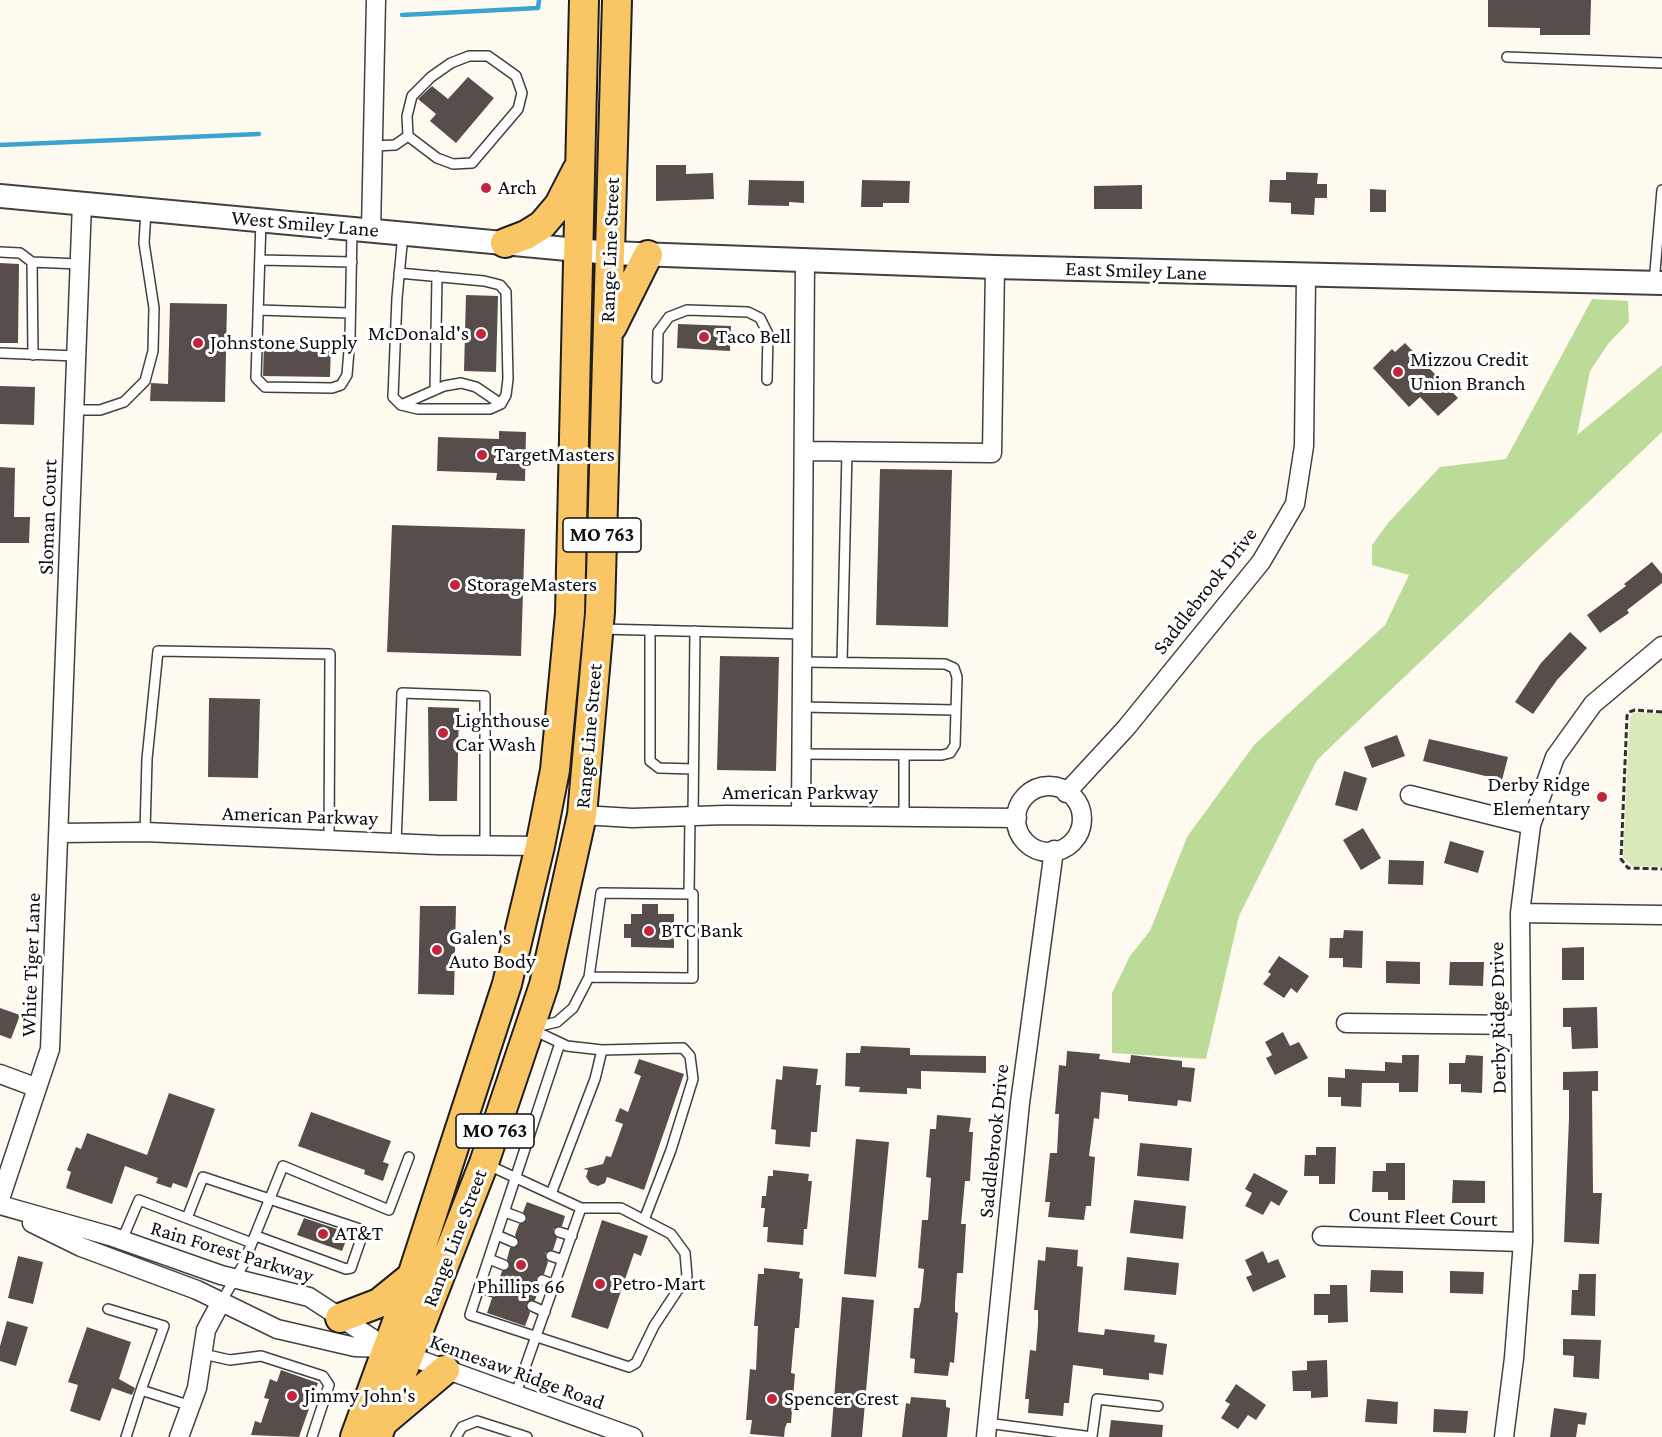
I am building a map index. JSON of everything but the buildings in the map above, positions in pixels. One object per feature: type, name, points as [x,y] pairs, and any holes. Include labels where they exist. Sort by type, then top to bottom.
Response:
[{"type":"main road","name":"Range Line Street","points":[[379,1430],[411,1277],[507,984],[540,846],[555,770],[570,613],[584,0]]},
{"type":"main road","name":"Range Line Street","points":[[355,1437],[484,1163],[541,995],[582,815],[598,629],[617,0]]},
{"type":"main road","points":[[505,243],[526,235],[542,225],[559,205],[580,165]]},
{"type":"main road","points":[[608,337],[648,255]]},
{"type":"main road","points":[[564,681],[573,753],[569,806],[573,812],[582,815]]},
{"type":"main road","points":[[540,846],[553,859],[554,869],[544,914],[541,995]]},
{"type":"main road","points":[[340,1318],[379,1303],[411,1277]]},
{"type":"main road","points":[[379,1430],[446,1370]]},
{"type":"street","points":[[362,229],[373,146],[376,0]]},
{"type":"street","name":"West Smiley Lane","points":[[0,196],[610,254]]},
{"type":"street","name":"Sloman Court","points":[[59,832],[82,203]]},
{"type":"street","name":"East Smiley Lane","points":[[610,254],[1306,276],[1658,283]]},
{"type":"street","points":[[801,816],[805,260]]},
{"type":"street","points":[[804,451],[992,453],[995,267]]},
{"type":"street","name":"Saddlebrook Drive","points":[[1066,793],[1126,728],[1261,562],[1295,504],[1304,446],[1306,276]]},
{"type":"street","name":"Derby Ridge Drive","points":[[1504,1437],[1514,1358],[1523,1242],[1520,913],[1532,825],[1555,757],[1593,704],[1659,654]]},
{"type":"street","points":[[1057,787],[1066,793],[1076,800],[1082,816],[1077,838],[1066,848],[1043,852],[1030,847],[1017,829],[1017,808],[1032,790],[1057,787]]},
{"type":"street","points":[[1410,795],[1532,825]]},
{"type":"street","name":"American Parkway","points":[[582,815],[632,818],[692,816],[1017,818]]},
{"type":"street","name":"American Parkway","points":[[59,832],[146,832],[396,843],[540,846]]},
{"type":"street","name":"White Tiger Lane","points":[[0,1199],[35,1087],[50,1049],[59,832]]},
{"type":"street","name":"Saddlebrook Drive","points":[[987,1430],[1020,1103],[1054,850]]},
{"type":"street","points":[[1520,913],[1662,915]]},
{"type":"street","points":[[1346,1023],[1521,1026]]},
{"type":"street","points":[[0,1074],[35,1087]]},
{"type":"street","name":"Rain Forest Parkway","points":[[0,1206],[81,1247],[221,1302],[277,1329],[355,1347],[397,1352]]},
{"type":"street","name":"Rain Forest Parkway","points":[[0,1206],[122,1240],[221,1275],[309,1297],[397,1352]]},
{"type":"street","name":"Count Fleet Court","points":[[1322,1236],[1523,1242]]},
{"type":"street","points":[[179,1437],[198,1388],[206,1330],[221,1302]]},
{"type":"street","name":"Kennesaw Ridge Road","points":[[397,1352],[633,1437]]},
{"type":"lane","points":[[469,56],[488,56],[516,76],[522,93],[518,109],[472,163],[453,164],[437,158],[408,136],[407,116],[412,96],[431,77],[451,63],[469,56]]},
{"type":"lane","points":[[1507,57],[1662,63]]},
{"type":"lane","points":[[373,146],[395,145],[408,136]]},
{"type":"lane","points":[[1658,283],[1662,190]]},
{"type":"lane","points":[[74,410],[100,410],[124,402],[144,381],[153,351],[154,308],[144,243],[146,209]]},
{"type":"lane","points":[[261,220],[256,378],[265,387],[332,388],[342,385],[347,375],[352,262],[362,229]]},
{"type":"lane","points":[[399,273],[484,280],[500,285],[506,291],[508,379],[506,395],[501,404],[490,409],[418,409],[401,405],[393,397],[392,386],[399,273],[403,233]]},
{"type":"lane","points":[[0,252],[20,253],[32,262],[79,264]]},
{"type":"lane","points":[[260,260],[352,262]]},
{"type":"lane","points":[[32,262],[33,355]]},
{"type":"lane","points":[[435,390],[438,276]]},
{"type":"lane","points":[[258,310],[350,313]]},
{"type":"lane","points":[[657,378],[658,332],[669,317],[687,310],[748,312],[760,318],[768,334],[768,380]]},
{"type":"lane","points":[[0,353],[76,356]]},
{"type":"lane","points":[[401,405],[435,390],[461,383],[476,387],[501,404]]},
{"type":"lane","points":[[842,662],[847,452]]},
{"type":"lane","points":[[598,629],[802,634]]},
{"type":"lane","points":[[650,630],[650,761],[658,768],[693,769]]},
{"type":"lane","points":[[689,894],[695,631]]},
{"type":"lane","points":[[146,832],[147,759],[158,651],[330,654],[329,840]]},
{"type":"lane","points":[[802,662],[945,664],[954,668],[957,677],[955,744],[950,753],[802,754]]},
{"type":"lane","points":[[396,843],[402,693],[486,696],[485,846]]},
{"type":"lane","points":[[802,707],[956,710]]},
{"type":"lane","points":[[904,755],[904,817]]},
{"type":"lane","points":[[530,1028],[557,1022],[573,1008],[589,977],[601,893],[693,894],[693,978],[589,977]]},
{"type":"lane","points":[[530,1028],[560,1043],[602,1050],[683,1048],[693,1064],[693,1079],[672,1150],[644,1221]]},
{"type":"lane","points":[[484,1163],[517,1178],[581,1208],[621,1208],[671,1234],[685,1253],[687,1276],[654,1326],[636,1363],[629,1367],[470,1315],[517,1178],[560,1043]]},
{"type":"lane","points":[[551,1194],[595,1079],[602,1050]]},
{"type":"lane","points":[[221,1302],[237,1278],[283,1166],[389,1209],[409,1157]]},
{"type":"lane","points":[[122,1240],[139,1200],[187,1218],[346,1269],[351,1268],[362,1236],[360,1229],[203,1177],[187,1218]]},
{"type":"lane","points":[[515,1396],[581,1208]]},
{"type":"lane","points":[[505,1212],[521,1218]]},
{"type":"lane","points":[[559,1232],[572,1236]]},
{"type":"lane","points":[[497,1235],[513,1242]]},
{"type":"lane","points":[[551,1256],[563,1260]]},
{"type":"lane","points":[[489,1259],[504,1265]]},
{"type":"lane","points":[[542,1280],[554,1285]]},
{"type":"lane","points":[[479,1287],[494,1292]]},
{"type":"lane","points":[[532,1306],[545,1312]]},
{"type":"lane","points":[[108,1308],[164,1326],[126,1437]]},
{"type":"lane","points":[[203,1354],[230,1360],[261,1356],[322,1376],[328,1385],[312,1437]]},
{"type":"lane","points":[[141,1390],[191,1406]]},
{"type":"lane","points":[[987,1430],[1092,1437],[1096,1399],[1158,1406]]},
{"type":"lane","points":[[456,1437],[462,1427],[477,1421],[527,1437]]},
{"type":"path","points":[[1662,712],[1635,710],[1629,712],[1627,716],[1621,859],[1628,868],[1662,869]]},
{"type":"green space","points":[[1592,299],[1628,301],[1629,322],[1608,344],[1590,371],[1577,435],[1662,365],[1662,432],[1317,760],[1239,916],[1206,1059],[1112,1053],[1112,993],[1130,956],[1150,931],[1187,837],[1254,745],[1385,625],[1409,575],[1372,565],[1372,545],[1388,523],[1440,467],[1506,459]]},
{"type":"green space","points":[[1633,713],[1662,714],[1662,867],[1632,866],[1623,857],[1630,718]]},
{"type":"waterway","points":[[402,15],[538,8],[539,0]]},
{"type":"waterway","points":[[0,145],[259,134]]},
{"type":"place","name":"Arch","points":[[486,188]]},
{"type":"place","name":"McDonald's","points":[[481,334]]},
{"type":"place","name":"Taco Bell","points":[[704,337]]},
{"type":"place","name":"Johnstone Supply","points":[[198,343]]},
{"type":"place","name":"Mizzou Credit Union Branch","points":[[1398,372]]},
{"type":"place","name":"TargetMasters","points":[[482,455]]},
{"type":"place","name":"StorageMasters","points":[[455,585]]},
{"type":"place","name":"Lighthouse Car Wash","points":[[443,733]]},
{"type":"place","name":"Derby Ridge Elementary","points":[[1602,797]]},
{"type":"place","name":"BTC Bank","points":[[649,931]]},
{"type":"place","name":"Galen's Auto Body","points":[[437,950]]},
{"type":"place","name":"AT&T","points":[[323,1234]]},
{"type":"place","name":"Phillips 66","points":[[521,1265]]},
{"type":"place","name":"Petro-Mart","points":[[600,1284]]},
{"type":"place","name":"Jimmy John's","points":[[292,1396]]},
{"type":"place","name":"Spencer Crest","points":[[772,1399]]}]
